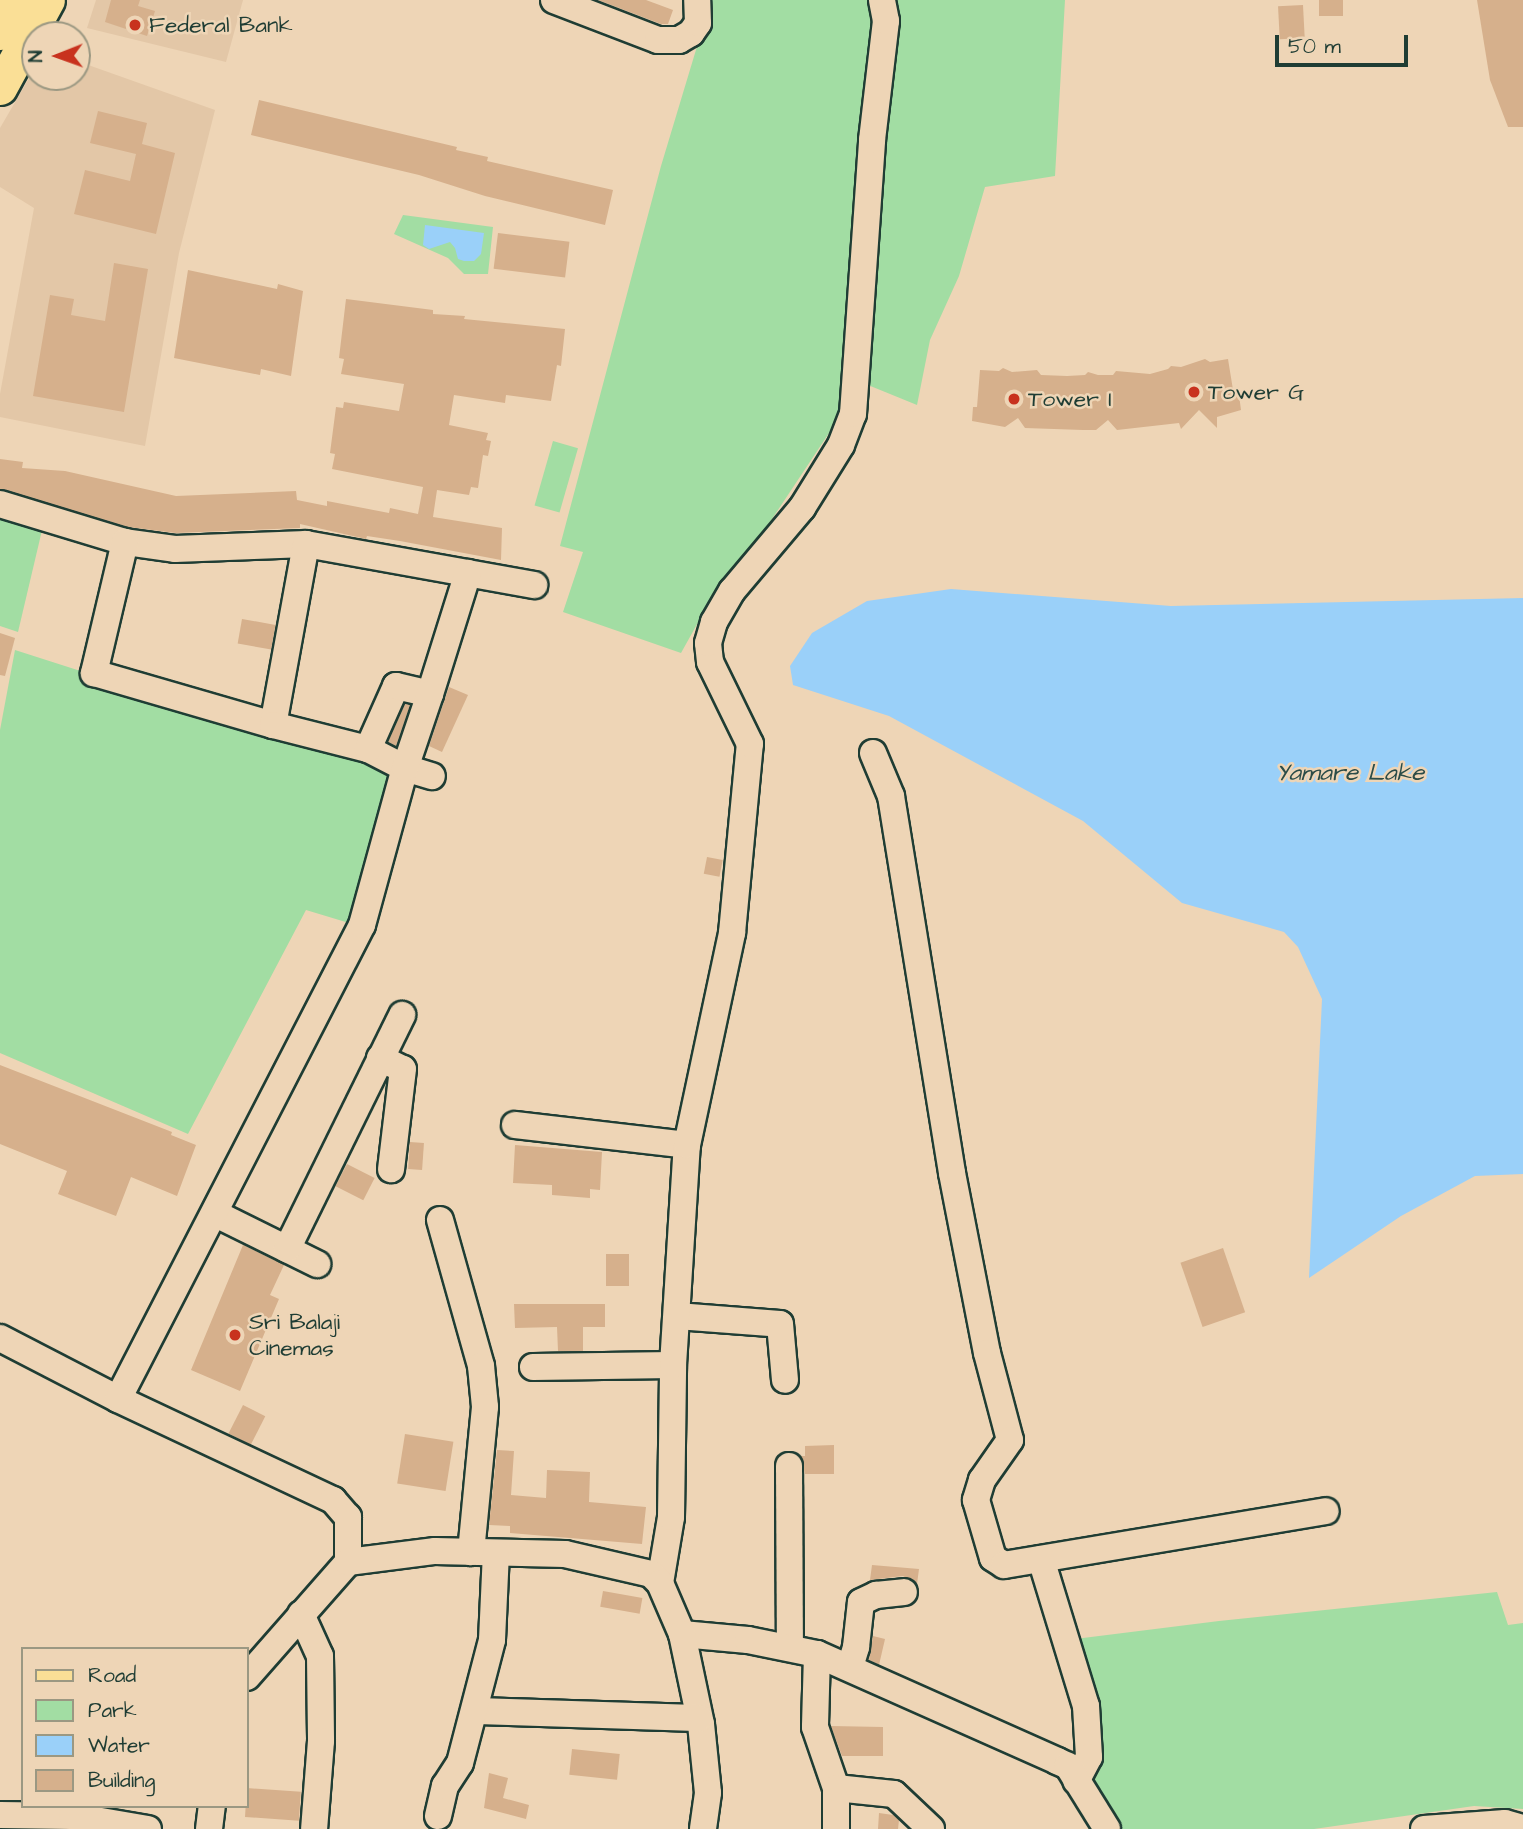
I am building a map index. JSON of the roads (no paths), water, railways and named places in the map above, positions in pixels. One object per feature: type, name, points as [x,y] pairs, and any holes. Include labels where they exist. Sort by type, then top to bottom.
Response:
[{"type":"main road","points":[[0,33],[17,0]]},
{"type":"main road","points":[[0,88],[48,0]]},
{"type":"street","points":[[554,0],[658,40],[679,40],[691,33],[698,23],[697,0]]},
{"type":"street","points":[[660,1583],[671,1517],[673,1365],[687,1145],[732,933],[750,744],[710,662],[708,643],[714,622],[732,591],[802,508],[841,445],[853,414],[873,140],[886,21],[882,0]]},
{"type":"street","points":[[0,504],[125,542],[175,548],[306,544],[534,585]]},
{"type":"street","points":[[125,542],[94,673],[368,749],[405,768],[432,776]]},
{"type":"street","points":[[273,724],[306,544]]},
{"type":"street","points":[[118,1399],[216,1214],[362,925],[405,768],[468,573]]},
{"type":"street","points":[[368,749],[396,686],[430,694]]},
{"type":"street","points":[[873,753],[891,796],[952,1172],[987,1353],[1010,1440],[982,1480],[976,1500],[997,1562],[1004,1565],[1325,1511]]},
{"type":"street","points":[[288,1249],[402,1014]]},
{"type":"street","points":[[380,1058],[403,1069],[391,1168]]},
{"type":"street","points":[[514,1125],[687,1145]]},
{"type":"street","points":[[216,1214],[317,1264]]},
{"type":"street","points":[[438,1816],[445,1786],[460,1763],[492,1640],[484,1552],[485,1407],[481,1366],[440,1220]]},
{"type":"street","points":[[677,1316],[780,1324],[785,1380]]},
{"type":"street","points":[[0,1338],[118,1399],[333,1500],[348,1517],[348,1562]]},
{"type":"street","points":[[533,1367],[673,1365]]},
{"type":"street","points":[[789,1466],[790,1648]]},
{"type":"street","points":[[248,1676],[348,1562],[435,1551],[565,1554],[651,1574],[660,1583],[682,1634],[699,1717],[708,1793],[703,1829]]},
{"type":"street","points":[[1041,1559],[1086,1706],[1089,1756],[1076,1781]]},
{"type":"street","points":[[850,1667],[856,1647],[861,1602],[876,1595],[904,1592]]},
{"type":"street","points":[[302,1614],[320,1656],[321,1741],[314,1829]]},
{"type":"street","points":[[682,1634],[817,1654],[1057,1760],[1068,1766],[1107,1829]]},
{"type":"street","points":[[817,1654],[815,1727],[836,1788],[836,1829]]},
{"type":"street","points":[[475,1711],[699,1717]]},
{"type":"street","points":[[836,1788],[894,1794],[931,1829]]},
{"type":"street","points":[[209,1829],[212,1808]]},
{"type":"street","points":[[0,1815],[72,1816],[148,1829]]},
{"type":"street","points":[[1424,1829],[1505,1823],[1523,1828]]},
{"type":"water","points":[[425,225],[484,233],[481,254],[474,261],[458,259],[450,242],[429,249],[423,245]]},
{"type":"water","name":"Yamare Lake","points":[[951,589],[1171,606],[1523,598],[1523,1174],[1475,1176],[1401,1216],[1309,1278],[1322,999],[1298,947],[1284,932],[1182,903],[1083,821],[889,716],[793,685],[790,666],[812,633],[867,601]]},
{"type":"place","name":"Federal Bank","points":[[135,25]]},
{"type":"place","name":"Tower G","points":[[1194,392]]},
{"type":"place","name":"Tower I","points":[[1014,399]]},
{"type":"place","name":"Sri Balaji Cinemas","points":[[235,1335]]}]
